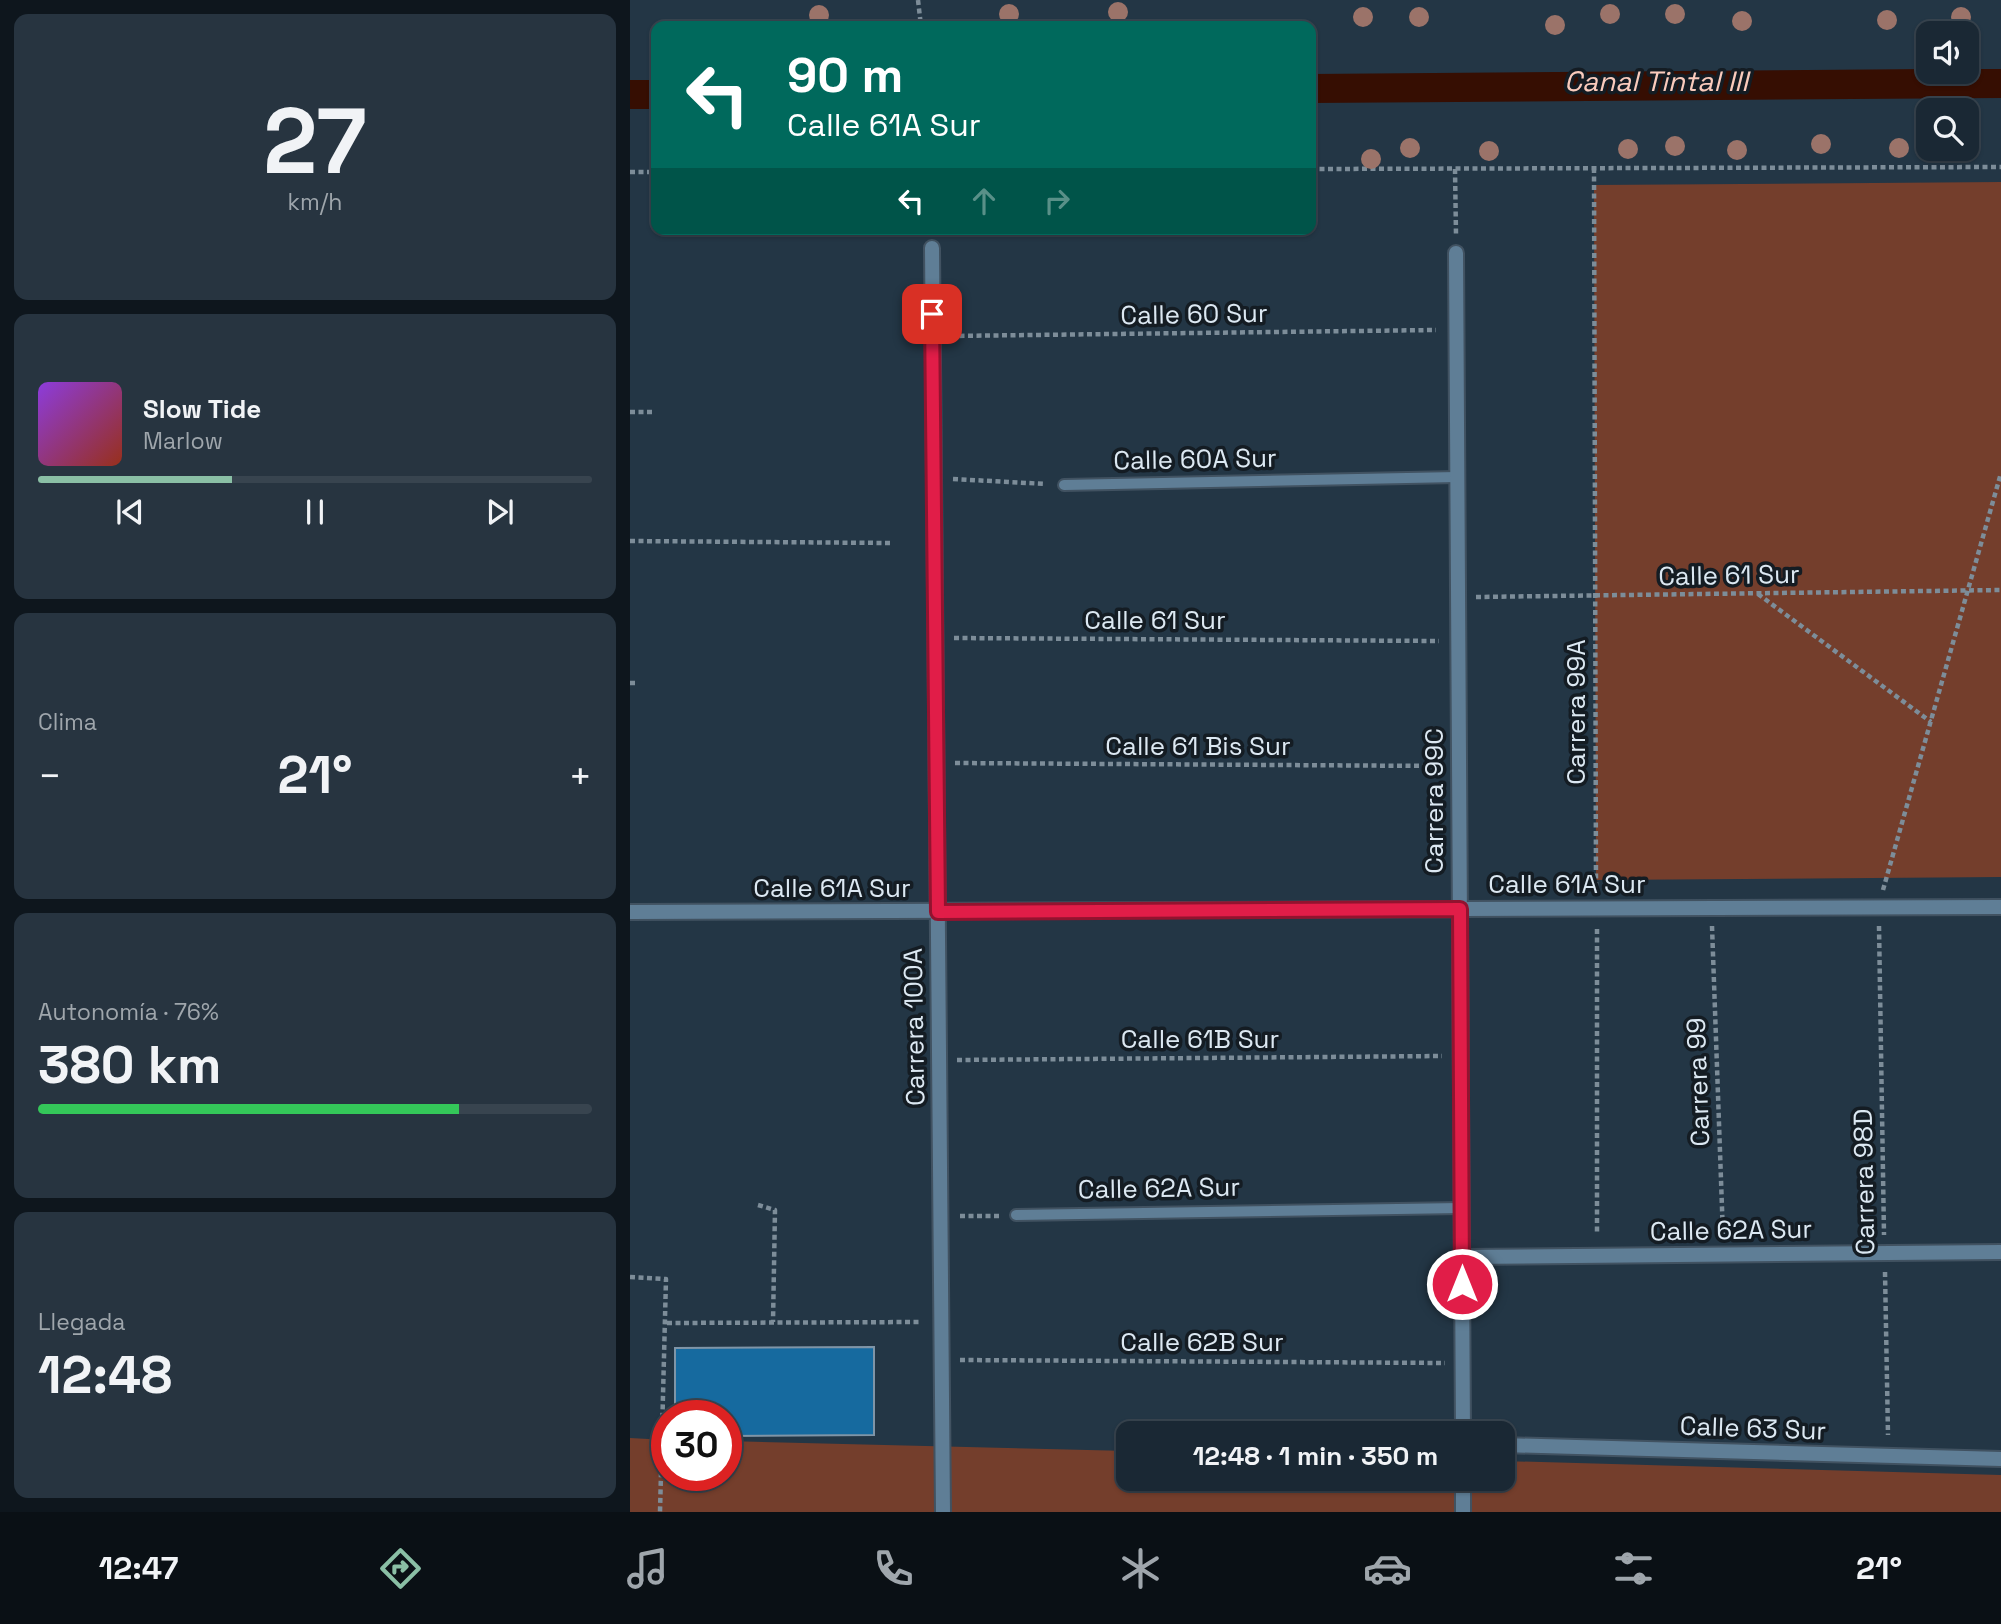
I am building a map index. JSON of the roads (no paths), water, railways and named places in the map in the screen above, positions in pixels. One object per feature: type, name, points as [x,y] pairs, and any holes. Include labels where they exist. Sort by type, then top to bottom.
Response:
[{"type":"street","name":"Carrera 100A","points":[[932,248],[943,1512]]},
{"type":"street","name":"Carrera 99C","points":[[1456,253],[1462,1421]]},
{"type":"street","name":"Calle 61A Sur","points":[[630,912],[2001,906]]},
{"type":"street","name":"Calle 62A Sur","points":[[1462,1257],[2001,1252]]},
{"type":"street","name":"Calle 63 Sur","points":[[1515,1445],[2001,1459]]},
{"type":"street","points":[[1463,1491],[1463,1512]]},
{"type":"lane","name":"Calle 60A Sur","points":[[1064,485],[1457,477]]},
{"type":"lane","name":"Calle 62A Sur","points":[[1016,1215],[1461,1208]]},
{"type":"water","name":"Canal Tintal III","points":[[1916,69],[1916,84],[1979,84],[1979,69],[2001,69],[2001,98],[1316,103],[1316,74]]},
{"type":"water","points":[[630,80],[651,80],[651,109],[630,109]]}]
